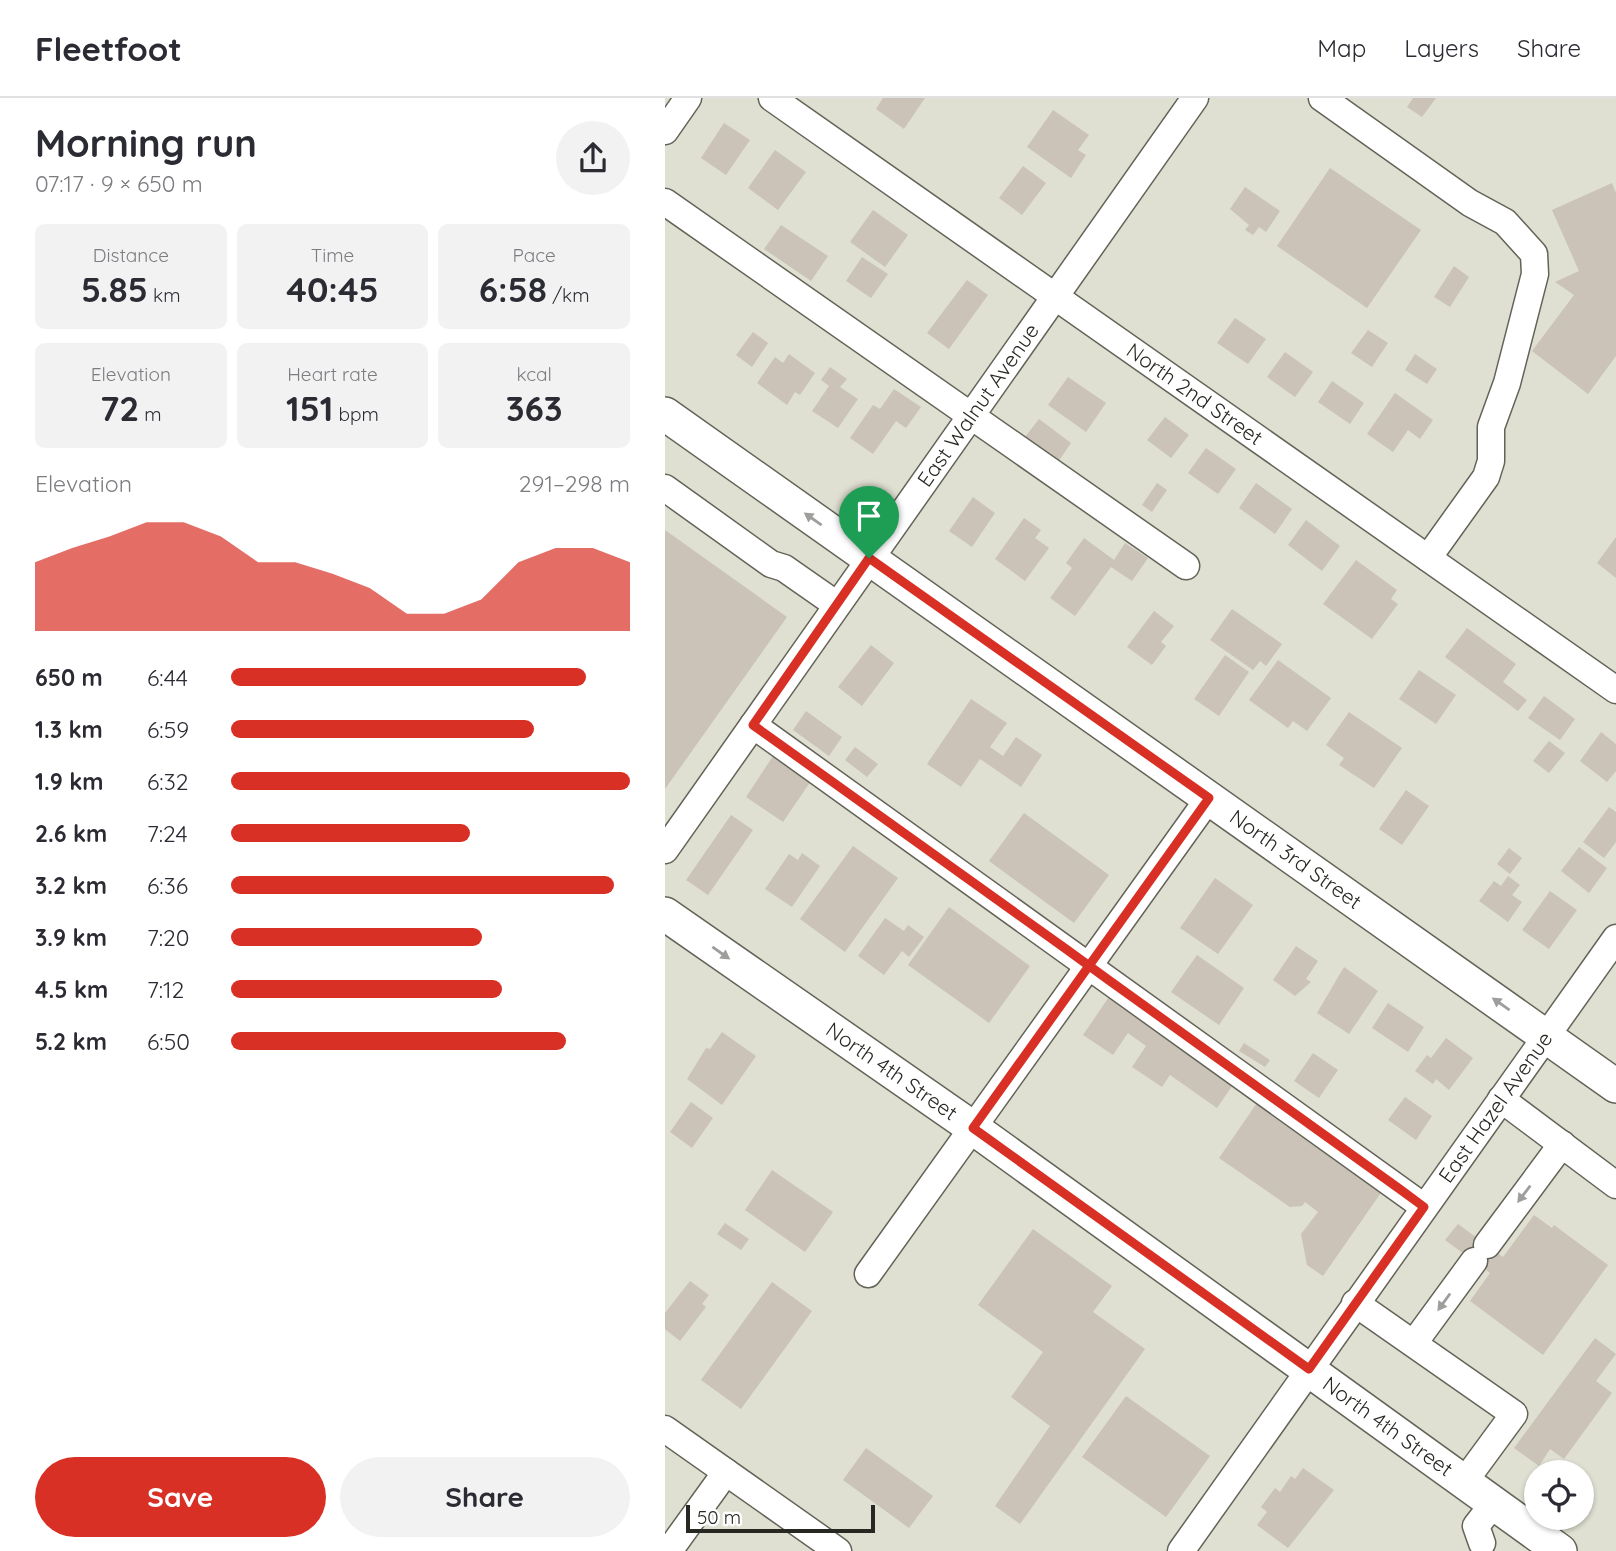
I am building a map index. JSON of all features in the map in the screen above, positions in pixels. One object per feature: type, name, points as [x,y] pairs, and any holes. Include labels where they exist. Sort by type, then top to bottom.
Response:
[{"type":"main road","name":"North 3rd Street","points":[[669,425],[869,558],[1616,1086]]},
{"type":"main road","name":"North 4th Street","points":[[665,914],[973,1128],[1494,1503],[1555,1550]]},
{"type":"street","points":[[665,131],[688,98]]},
{"type":"street","name":"North 2nd Street","points":[[772,98],[1616,690]]},
{"type":"street","name":"East Walnut Avenue","points":[[667,844],[1195,98]]},
{"type":"street","points":[[1322,98],[1470,203],[1505,222],[1528,244],[1534,254],[1535,274],[1507,383],[1491,427],[1491,461],[1486,477],[1428,558]]},
{"type":"street","points":[[665,202],[969,417],[1186,566]]},
{"type":"street","points":[[665,488],[771,564],[784,568],[837,605]]},
{"type":"street","points":[[753,725],[1424,1207]]},
{"type":"street","points":[[868,1274],[1209,798]]},
{"type":"street","name":"East Hazel Avenue","points":[[1187,1549],[1355,1303],[1616,939]]},
{"type":"street","points":[[1501,1099],[1616,1185]]},
{"type":"street","points":[[1414,1343],[1562,1144]]},
{"type":"street","points":[[1355,1303],[1514,1414],[1464,1482]]},
{"type":"street","points":[[665,1429],[838,1551]]},
{"type":"street","points":[[669,1551],[726,1472]]},
{"type":"street","points":[[1484,1548],[1476,1525],[1494,1503]]},
{"type":"building","points":[[883,98],[925,98],[904,129],[876,109]]},
{"type":"building","points":[[1413,98],[1436,98],[1422,117],[1407,107]]},
{"type":"building","points":[[1053,110],[1089,135],[1078,150],[1086,155],[1071,178],[1027,147]]},
{"type":"building","points":[[724,123],[750,140],[726,175],[701,158]]},
{"type":"building","points":[[775,150],[806,172],[778,210],[748,188]]},
{"type":"building","points":[[1023,166],[1046,183],[1022,215],[999,198]]},
{"type":"building","points":[[1330,168],[1421,230],[1367,308],[1277,246]]},
{"type":"building","points":[[1612,183],[1616,193],[1616,356],[1588,394],[1532,351],[1574,295],[1555,282],[1579,271],[1552,210]]},
{"type":"building","points":[[1245,187],[1280,211],[1266,232],[1259,227],[1253,235],[1245,230],[1249,225],[1230,209]]},
{"type":"building","points":[[873,210],[908,235],[885,267],[850,242]]},
{"type":"building","points":[[781,225],[828,256],[811,281],[764,249]]},
{"type":"building","points":[[862,257],[888,274],[871,298],[846,281]]},
{"type":"building","points":[[1454,266],[1469,277],[1450,307],[1434,297]]},
{"type":"building","points":[[967,280],[988,295],[949,349],[927,333]]},
{"type":"building","points":[[1235,318],[1266,339],[1248,364],[1217,343]]},
{"type":"building","points":[[1368,330],[1388,343],[1372,367],[1351,353]]},
{"type":"building","points":[[753,332],[768,343],[752,367],[736,355]]},
{"type":"building","points":[[1285,352],[1313,372],[1295,397],[1267,377]]},
{"type":"building","points":[[789,354],[815,373],[800,395],[795,392],[787,405],[757,383],[775,357],[783,363]]},
{"type":"building","points":[[1415,354],[1437,369],[1427,384],[1405,370]]},
{"type":"building","points":[[830,367],[847,379],[840,387],[858,399],[838,428],[812,411],[829,386],[821,380]]},
{"type":"building","points":[[1068,377],[1106,403],[1086,432],[1048,405]]},
{"type":"building","points":[[1332,381],[1364,403],[1350,424],[1318,402]]},
{"type":"building","points":[[894,389],[921,407],[906,428],[896,421],[873,454],[850,438],[873,405],[880,409]]},
{"type":"building","points":[[1395,393],[1433,420],[1420,439],[1408,430],[1393,452],[1367,434]]},
{"type":"building","points":[[1165,417],[1189,435],[1171,458],[1147,440]]},
{"type":"building","points":[[1039,419],[1071,443],[1058,462],[1025,437]]},
{"type":"building","points":[[1206,448],[1236,469],[1218,494],[1188,473]]},
{"type":"building","points":[[1157,483],[1167,490],[1152,512],[1142,505]]},
{"type":"building","points":[[1256,483],[1292,509],[1275,534],[1239,508]]},
{"type":"building","points":[[973,497],[995,513],[972,547],[949,531]]},
{"type":"building","points":[[1024,518],[1041,530],[1035,538],[1049,548],[1025,581],[995,559]]},
{"type":"building","points":[[1306,520],[1340,546],[1322,571],[1288,545]]},
{"type":"building","points":[[665,530],[787,617],[665,789]]},
{"type":"building","points":[[1616,537],[1616,578],[1597,563]]},
{"type":"building","points":[[1084,538],[1114,560],[1125,543],[1148,558],[1132,581],[1111,567],[1075,616],[1050,598],[1072,568],[1066,563]]},
{"type":"building","points":[[1356,560],[1397,590],[1391,599],[1398,604],[1372,639],[1323,604]]},
{"type":"building","points":[[1232,609],[1282,644],[1266,666],[1260,661],[1253,670],[1210,640]]},
{"type":"building","points":[[1154,611],[1174,626],[1161,642],[1166,646],[1152,665],[1127,647]]},
{"type":"building","points":[[1467,628],[1516,664],[1503,682],[1527,700],[1518,711],[1445,657]]},
{"type":"building","points":[[871,645],[894,663],[862,706],[838,687]]},
{"type":"building","points":[[1225,655],[1249,672],[1219,716],[1194,699]]},
{"type":"building","points":[[1278,660],[1331,698],[1307,731],[1293,721],[1288,728],[1249,700]]},
{"type":"building","points":[[1419,670],[1456,695],[1436,724],[1399,699]]},
{"type":"building","points":[[1544,696],[1575,719],[1560,740],[1528,718]]},
{"type":"building","points":[[971,699],[1007,723],[990,747],[1003,756],[1016,737],[1042,755],[1021,787],[980,759],[961,787],[927,764]]},
{"type":"building","points":[[806,711],[842,737],[829,756],[793,730]]},
{"type":"building","points":[[1349,712],[1402,748],[1374,788],[1339,765],[1344,758],[1326,745]]},
{"type":"building","points":[[1601,732],[1616,744],[1616,771],[1607,782],[1580,761]]},
{"type":"building","points":[[1549,741],[1565,753],[1549,773],[1533,761]]},
{"type":"building","points":[[855,747],[878,764],[867,777],[845,760]]},
{"type":"building","points":[[775,753],[813,778],[783,822],[746,797]]},
{"type":"building","points":[[1406,790],[1429,806],[1402,845],[1379,829]]},
{"type":"building","points":[[1609,807],[1616,812],[1616,842],[1604,858],[1583,842]]},
{"type":"building","points":[[1024,813],[1109,875],[1074,923],[989,861]]},
{"type":"building","points":[[731,815],[753,830],[708,895],[686,880]]},
{"type":"building","points":[[853,846],[898,878],[845,952],[800,919]]},
{"type":"building","points":[[1579,847],[1607,868],[1589,893],[1561,871]]},
{"type":"building","points":[[1509,848],[1522,858],[1510,874],[1497,864]]},
{"type":"building","points":[[802,853],[820,866],[792,907],[765,889],[789,854],[798,860]]},
{"type":"building","points":[[1508,876],[1520,885],[1512,895],[1522,902],[1508,922],[1479,901],[1494,881],[1501,886]]},
{"type":"building","points":[[1215,878],[1253,905],[1218,954],[1180,928]]},
{"type":"building","points":[[1550,891],[1577,910],[1549,949],[1522,930]]},
{"type":"building","points":[[949,907],[1030,966],[989,1023],[908,965]]},
{"type":"building","points":[[885,918],[904,931],[908,925],[924,937],[909,957],[902,951],[884,975],[858,956]]},
{"type":"building","points":[[1296,946],[1318,961],[1306,979],[1311,982],[1295,996],[1273,980]]},
{"type":"building","points":[[1197,955],[1244,988],[1219,1025],[1171,992]]},
{"type":"building","points":[[1344,967],[1378,991],[1349,1034],[1317,1013]]},
{"type":"building","points":[[1115,988],[1237,1079],[1217,1108],[1170,1075],[1162,1087],[1132,1067],[1146,1046],[1128,1033],[1113,1055],[1083,1035]]},
{"type":"building","points":[[1388,1003],[1424,1027],[1408,1052],[1372,1028]]},
{"type":"building","points":[[722,1032],[756,1056],[722,1105],[687,1079],[706,1048],[710,1049]]},
{"type":"building","points":[[1446,1038],[1473,1058],[1449,1090],[1436,1079],[1433,1084],[1415,1071],[1427,1055],[1431,1058]]},
{"type":"building","points":[[1244,1043],[1270,1060],[1265,1067],[1239,1051]]},
{"type":"building","points":[[1313,1053],[1338,1070],[1319,1098],[1294,1081]]},
{"type":"building","points":[[1405,1097],[1432,1116],[1416,1140],[1388,1120]]},
{"type":"building","points":[[1259,1100],[1385,1187],[1323,1276],[1307,1265],[1301,1234],[1318,1212],[1305,1202],[1302,1206],[1290,1207],[1219,1158]]},
{"type":"building","points":[[691,1102],[713,1118],[692,1148],[670,1132]]},
{"type":"building","points":[[772,1170],[833,1212],[805,1252],[745,1210]]},
{"type":"building","points":[[1534,1215],[1552,1228],[1554,1225],[1608,1265],[1543,1355],[1470,1301],[1490,1273],[1445,1240],[1458,1224],[1503,1257]]},
{"type":"building","points":[[725,1223],[749,1239],[741,1250],[717,1234]]},
{"type":"building","points":[[1033,1229],[1112,1286],[1093,1312],[1145,1349],[1020,1524],[995,1506],[1050,1426],[1011,1397],[1043,1352],[978,1305]]},
{"type":"building","points":[[690,1281],[709,1295],[702,1304],[706,1307],[680,1341],[665,1329],[665,1313]]},
{"type":"building","points":[[772,1282],[812,1311],[741,1409],[701,1380]]},
{"type":"building","points":[[1595,1338],[1616,1354],[1596,1381],[1612,1393],[1564,1459],[1550,1449],[1543,1460],[1531,1460],[1514,1448]]},
{"type":"building","points":[[1126,1396],[1210,1456],[1166,1517],[1082,1457]]},
{"type":"building","points":[[866,1448],[933,1496],[909,1528],[843,1480]]},
{"type":"building","points":[[1303,1468],[1334,1490],[1288,1548],[1257,1525],[1267,1512],[1261,1507],[1275,1488],[1280,1492],[1291,1476],[1295,1479]]},
{"type":"route","points":[[869,558],[753,725],[1089,965],[1424,1207],[1309,1369],[973,1128],[1089,965],[1209,798],[869,558]]}]
